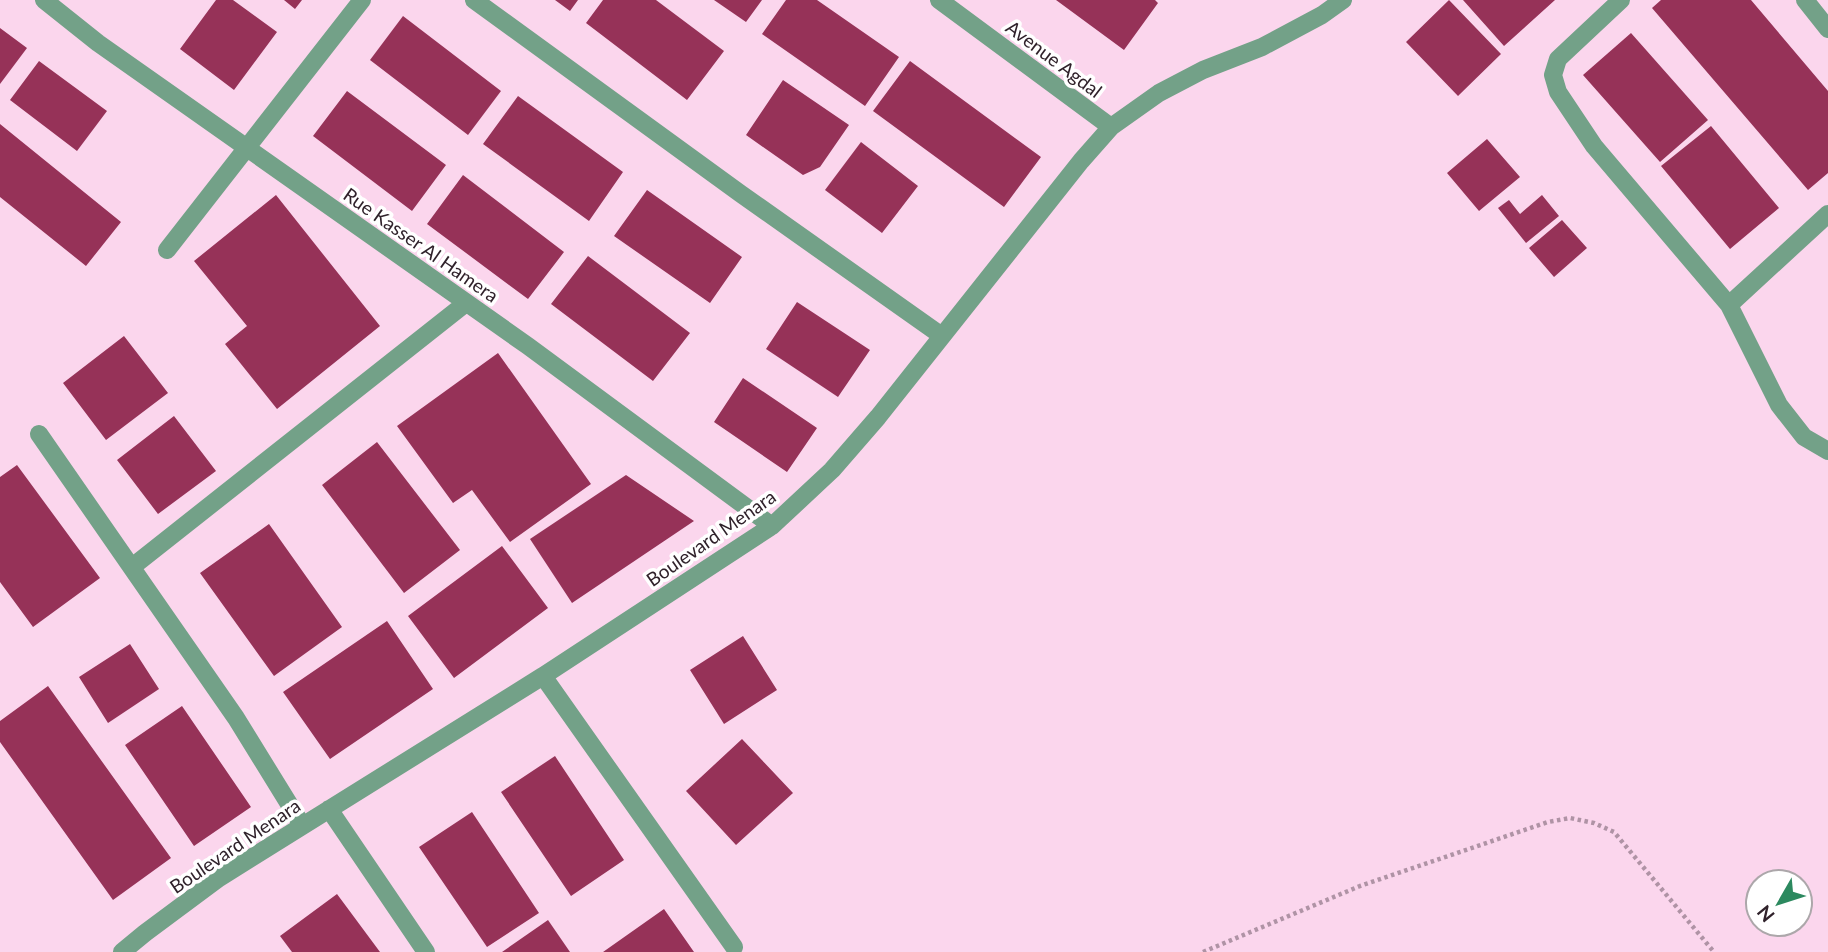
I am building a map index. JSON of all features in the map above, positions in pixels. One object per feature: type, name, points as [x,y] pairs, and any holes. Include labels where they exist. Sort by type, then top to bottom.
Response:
[{"type":"street","name":"Rue Kasser Al Hamera","points":[[44,0],[98,43],[528,346],[772,526]]},
{"type":"street","points":[[167,250],[362,0]]},
{"type":"street","points":[[474,0],[942,336]]},
{"type":"street","name":"Avenue Agdal","points":[[939,0],[1111,127]]},
{"type":"street","name":"Boulevard Menara","points":[[122,952],[219,878],[543,676],[772,526],[832,470],[878,417],[1080,161],[1111,127],[1159,93],[1203,70],[1262,47],[1322,15],[1343,0]]},
{"type":"street","points":[[1621,0],[1559,59],[1553,75],[1558,92],[1594,146],[1729,305],[1779,405],[1804,437],[1828,451]]},
{"type":"street","points":[[1805,0],[1828,29]]},
{"type":"street","points":[[1729,305],[1828,214]]},
{"type":"street","points":[[132,567],[466,303]]},
{"type":"street","points":[[39,434],[236,718],[302,825]]},
{"type":"street","points":[[543,676],[733,947]]},
{"type":"street","points":[[329,808],[426,952]]},
{"type":"path","points":[[1203,952],[1360,886],[1548,822],[1570,818],[1594,823],[1614,832],[1714,952]]},
{"type":"building","points":[[216,0],[233,0],[277,32],[234,90],[180,49]]},
{"type":"building","points":[[284,0],[302,0],[295,9]]},
{"type":"building","points":[[555,0],[578,0],[570,11]]},
{"type":"building","points":[[603,0],[656,0],[724,51],[687,100],[586,23]]},
{"type":"building","points":[[714,0],[762,0],[746,22]]},
{"type":"building","points":[[786,0],[817,0],[899,57],[865,106],[762,34]]},
{"type":"building","points":[[1056,0],[1155,0],[1158,3],[1124,50]]},
{"type":"building","points":[[1449,0],[1501,54],[1458,96],[1406,42]]},
{"type":"building","points":[[1463,0],[1555,0],[1504,46]]},
{"type":"building","points":[[1661,0],[1751,0],[1828,91],[1828,173],[1808,190],[1652,8]]},
{"type":"building","points":[[403,16],[501,91],[468,135],[370,60]]},
{"type":"building","points":[[0,28],[27,48],[0,84]]},
{"type":"building","points":[[1631,33],[1708,120],[1660,162],[1583,75]]},
{"type":"building","points":[[39,61],[107,111],[77,151],[10,100]]},
{"type":"building","points":[[910,61],[1041,157],[1004,207],[873,111]]},
{"type":"building","points":[[783,80],[849,125],[820,167],[803,175],[746,135]]},
{"type":"building","points":[[347,91],[446,165],[412,211],[313,136]]},
{"type":"building","points":[[518,96],[623,172],[589,221],[483,144]]},
{"type":"building","points":[[0,124],[121,222],[86,266],[0,197]]},
{"type":"building","points":[[1711,126],[1779,208],[1730,249],[1661,166]]},
{"type":"building","points":[[1487,139],[1520,177],[1479,211],[1447,173]]},
{"type":"building","points":[[861,142],[918,186],[882,233],[825,190]]},
{"type":"building","points":[[463,175],[564,252],[528,299],[427,224]]},
{"type":"building","points":[[647,190],[742,257],[710,303],[614,236]]},
{"type":"building","points":[[276,195],[380,326],[277,409],[225,344],[247,326],[194,261]]},
{"type":"building","points":[[1542,195],[1559,216],[1526,243],[1498,208],[1509,200],[1520,214]]},
{"type":"building","points":[[1562,220],[1587,248],[1554,277],[1529,248]]},
{"type":"building","points":[[588,256],[690,333],[653,381],[551,304]]},
{"type":"building","points":[[797,302],[870,350],[838,397],[766,349]]},
{"type":"building","points":[[124,336],[168,393],[106,440],[63,383]]},
{"type":"building","points":[[498,353],[591,484],[510,542],[472,490],[453,503],[397,426]]},
{"type":"building","points":[[743,378],[817,428],[787,472],[714,422]]},
{"type":"building","points":[[174,416],[216,471],[158,514],[117,460]]},
{"type":"building","points":[[377,442],[460,550],[404,593],[322,485]]},
{"type":"building","points":[[17,465],[100,578],[33,627],[0,582],[0,477]]},
{"type":"building","points":[[626,475],[694,521],[572,603],[530,539]]},
{"type":"building","points":[[269,524],[342,627],[274,676],[200,573]]},
{"type":"building","points":[[502,546],[548,608],[454,678],[408,616]]},
{"type":"building","points":[[387,621],[433,689],[330,759],[283,692]]},
{"type":"building","points":[[743,636],[777,690],[724,724],[690,670]]},
{"type":"building","points":[[130,644],[159,689],[108,723],[79,677]]},
{"type":"building","points":[[48,686],[171,858],[113,900],[0,742],[0,721]]},
{"type":"building","points":[[182,706],[251,807],[194,846],[125,745]]},
{"type":"building","points":[[742,739],[793,793],[736,845],[686,791]]},
{"type":"building","points":[[555,756],[624,860],[571,896],[501,792]]},
{"type":"building","points":[[472,812],[539,913],[487,947],[419,847]]},
{"type":"building","points":[[337,894],[380,952],[292,952],[280,936]]},
{"type":"building","points":[[664,909],[694,952],[603,952]]},
{"type":"building","points":[[548,920],[570,952],[502,952]]}]
